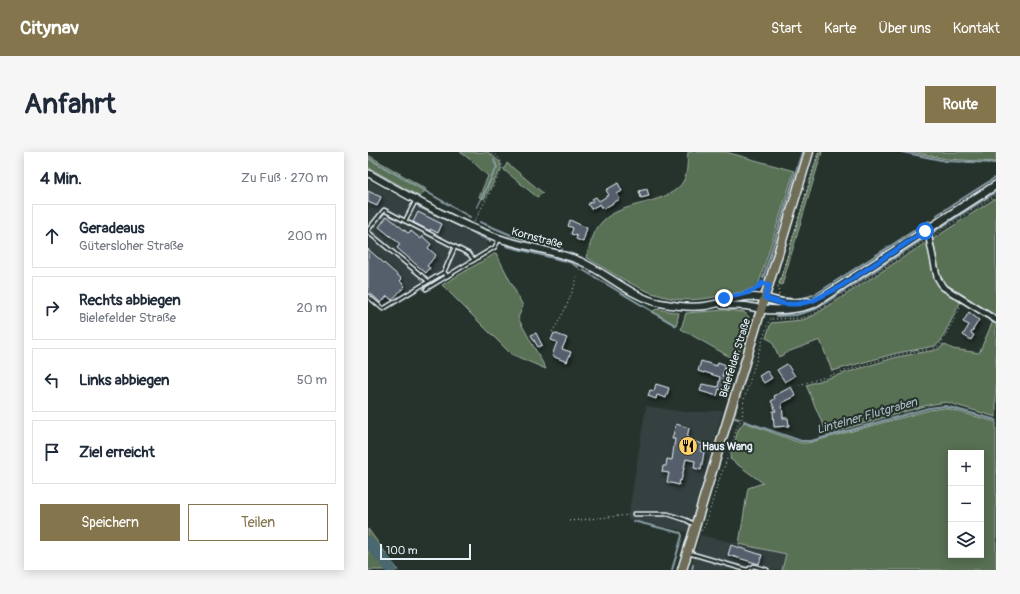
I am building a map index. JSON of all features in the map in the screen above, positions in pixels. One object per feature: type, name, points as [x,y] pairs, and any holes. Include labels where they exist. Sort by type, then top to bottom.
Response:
[{"type":"main road","name":"Bielefelder Straße","points":[[682,570],[687,552],[697,529],[810,152]]},
{"type":"main road","points":[[762,309],[799,309],[813,304],[996,185]]},
{"type":"main road","points":[[765,298],[785,304],[798,304],[812,301],[838,288]]},
{"type":"street","name":"Kornstraße","points":[[368,173],[472,228],[499,238],[582,262],[636,294],[658,303],[705,306],[746,306],[762,309]]},
{"type":"street","points":[[925,231],[929,238],[939,282],[943,287],[996,320]]},
{"type":"street","name":"Kornstraße","points":[[705,306],[748,297],[765,298]]},
{"type":"lane","points":[[405,222],[416,199]]},
{"type":"lane","points":[[428,281],[368,231],[384,210],[469,254],[474,260]]},
{"type":"lane","points":[[426,289],[495,247],[499,238]]},
{"type":"lane","points":[[368,296],[383,309],[444,272],[455,247]]},
{"type":"lane","points":[[444,272],[447,276]]},
{"type":"lane","points":[[634,514],[668,514],[686,520],[697,529]]},
{"type":"lane","points":[[687,552],[747,570],[754,566],[767,570]]},
{"type":"path","points":[[472,228],[503,168],[500,159],[492,152]]},
{"type":"path","points":[[749,292],[758,288],[762,283],[778,287],[818,152]]},
{"type":"path","points":[[552,332],[559,322],[582,262]]},
{"type":"path","points":[[799,385],[896,355],[936,348],[940,345],[964,300]]},
{"type":"path","points":[[697,529],[705,526],[736,430],[741,422],[744,399],[768,323],[772,319]]},
{"type":"path","points":[[569,522],[634,514]]},
{"type":"shaded area","points":[[368,180],[437,218],[488,242],[486,249],[383,313],[368,300]]},
{"type":"shaded area","points":[[646,406],[684,412],[723,410],[688,532],[628,518]]},
{"type":"shaded area","points":[[700,535],[786,554],[782,570],[690,570]]},
{"type":"green space","points":[[460,152],[488,152],[500,162],[501,169],[484,199],[479,197],[488,176]]},
{"type":"green space","points":[[688,152],[726,152],[794,171],[758,286],[749,290],[691,300],[669,298],[642,289],[586,257],[596,231],[601,223],[609,216],[620,210],[657,199],[677,188],[685,177]]},
{"type":"green space","points":[[819,152],[822,152],[782,285],[779,284]]},
{"type":"green space","points":[[912,152],[996,152],[996,162],[946,159]]},
{"type":"green space","points":[[368,155],[426,189],[420,197],[368,167]]},
{"type":"green space","points":[[507,163],[543,193],[537,197],[504,170]]},
{"type":"green space","points":[[996,198],[996,316],[946,284],[940,277],[933,239]]},
{"type":"green space","points":[[927,242],[933,272],[937,283],[950,295],[961,301],[940,342],[935,346],[897,353],[832,371],[820,340],[790,351],[779,357],[772,341],[766,338],[771,323],[802,320],[813,316]]},
{"type":"green space","points":[[496,253],[523,306],[518,318],[546,369],[511,354],[442,285]]},
{"type":"green space","points":[[657,309],[679,313],[676,326],[651,312]]},
{"type":"green space","points":[[725,310],[744,312],[749,317],[737,361],[681,329],[686,313]]},
{"type":"green space","points":[[993,321],[996,323],[996,417],[946,402],[928,405],[827,434],[806,385],[897,357],[936,350],[942,347],[943,344],[953,349],[979,353]]},
{"type":"green space","points":[[945,408],[996,422],[996,570],[782,570],[786,554],[739,544],[748,488],[763,483],[730,459],[738,430],[744,422],[800,443],[808,443],[930,410]]},
{"type":"green space","points":[[368,529],[371,533],[398,570],[368,570]]},
{"type":"building","points":[[618,183],[622,191],[617,194],[620,199],[603,209],[600,204],[591,209],[588,204],[593,201],[592,199],[596,197],[599,201],[609,195],[606,190]]},
{"type":"building","points":[[647,189],[649,196],[641,198],[639,191]]},
{"type":"building","points":[[368,191],[381,197],[377,206],[368,202]]},
{"type":"building","points":[[418,212],[442,224],[438,233],[430,229],[430,231],[413,222]]},
{"type":"building","points":[[387,216],[408,233],[411,231],[421,239],[422,236],[431,244],[428,248],[436,255],[427,266],[430,268],[426,273],[397,248],[400,244],[379,227]]},
{"type":"building","points":[[570,220],[587,228],[583,242],[576,239],[577,236],[571,234],[573,228],[568,226]]},
{"type":"building","points":[[368,249],[402,279],[400,281],[405,286],[392,300],[387,296],[381,303],[368,291]]},
{"type":"building","points":[[969,312],[979,320],[971,333],[974,335],[971,340],[963,335],[969,325],[963,322]]},
{"type":"building","points":[[536,333],[542,345],[538,347],[531,335]]},
{"type":"building","points":[[554,333],[567,338],[562,349],[571,352],[567,362],[552,356],[557,342],[551,340]]},
{"type":"building","points":[[701,361],[717,366],[718,362],[726,365],[722,376],[727,377],[723,390],[719,389],[717,396],[700,391],[702,384],[718,387],[720,377],[698,371]]},
{"type":"building","points":[[787,364],[795,376],[785,382],[777,370]]},
{"type":"building","points":[[767,371],[772,378],[764,383],[759,376]]},
{"type":"building","points":[[656,384],[669,388],[666,398],[657,395],[656,399],[648,396],[650,390],[654,391]]},
{"type":"building","points":[[791,387],[796,396],[782,403],[783,418],[788,418],[789,426],[774,427],[773,411],[776,411],[771,401],[775,399],[774,396]]},
{"type":"building","name":"Haus Wang","points":[[676,424],[689,428],[688,440],[703,444],[700,451],[704,452],[701,470],[694,468],[695,461],[686,459],[679,485],[667,482],[669,473],[662,472],[663,466],[666,466],[667,459],[672,460],[675,439],[672,439]]},
{"type":"building","points":[[731,545],[762,555],[759,564],[728,555]]},
{"type":"waterway","points":[[763,278],[802,152]]},
{"type":"waterway","points":[[902,152],[946,161],[996,163]]},
{"type":"waterway","points":[[368,158],[470,217]]},
{"type":"waterway","points":[[477,207],[497,167],[494,160]]},
{"type":"waterway","points":[[937,215],[996,177]]},
{"type":"waterway","points":[[932,233],[996,192]]},
{"type":"waterway","points":[[419,207],[490,241]]},
{"type":"waterway","points":[[786,298],[794,299],[809,297],[816,294],[929,221]]},
{"type":"waterway","points":[[480,222],[516,237],[562,249]]},
{"type":"waterway","points":[[777,316],[796,315],[816,309],[925,238]]},
{"type":"waterway","points":[[506,246],[569,262],[578,267]]},
{"type":"waterway","points":[[583,270],[675,325]]},
{"type":"waterway","name":"Lintelner Flutgraben","points":[[744,421],[801,441],[811,441],[929,408],[945,406],[996,420]]},
{"type":"waterway","name":"Lintelner Flutgraben","points":[[735,418],[739,419]]},
{"type":"waterway","points":[[633,521],[681,533],[682,536],[672,570]]},
{"type":"waterway","points":[[368,542],[387,563],[391,570]]},
{"type":"waterway","points":[[692,570],[693,565]]},
{"type":"place","name":"Haus Wang","points":[[688,446]]},
{"type":"route","points":[[724,298],[749,292],[758,288],[762,283],[769,285],[765,298],[785,304],[798,304],[812,301],[838,288],[925,231]]}]
